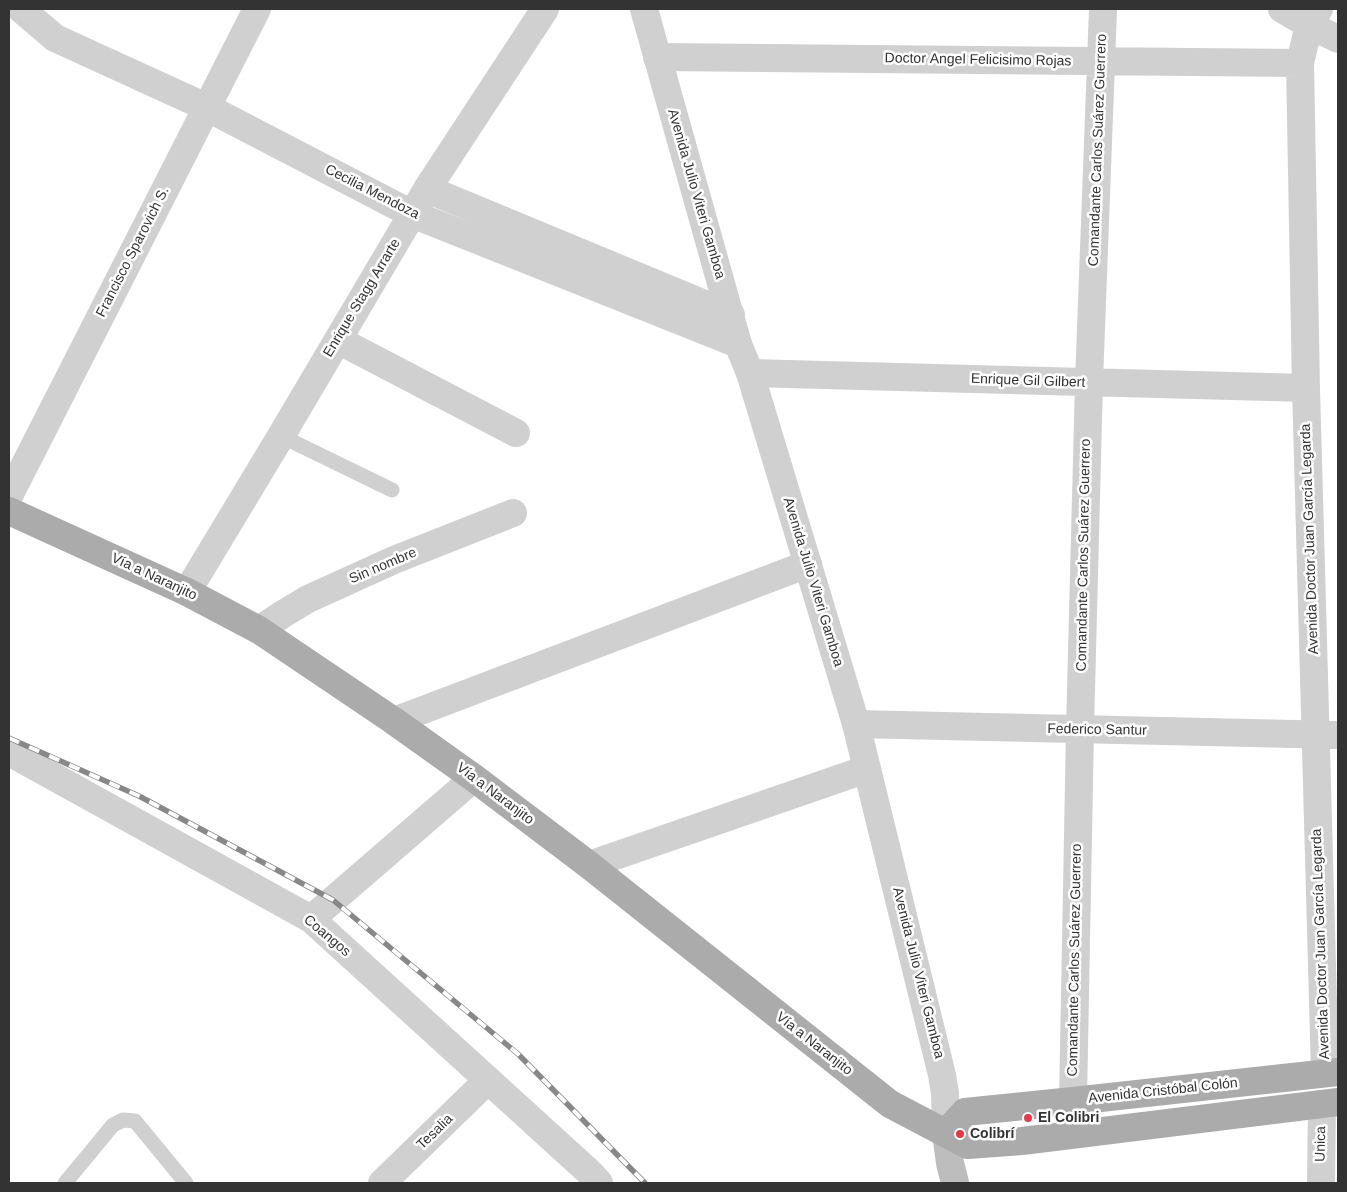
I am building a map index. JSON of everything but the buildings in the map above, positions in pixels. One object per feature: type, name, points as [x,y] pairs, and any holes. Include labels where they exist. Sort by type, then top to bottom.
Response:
[{"type":"main road","name":"Vía a Naranjito","points":[[9,511],[187,592],[259,630],[474,778],[589,865],[890,1104],[946,1132]]},
{"type":"main road","name":"Avenida Cristóbal Colón","points":[[946,1132],[965,1112],[1331,1073]]},
{"type":"main road","points":[[946,1132],[968,1145],[996,1143],[1330,1103]]},
{"type":"main road","name":"Avenida Julio Viteri Gamboa","points":[[946,1132],[953,1173]]},
{"type":"street","name":"Cecilia Mendoza","points":[[21,9],[55,38],[206,107],[412,214],[738,344]]},
{"type":"street","name":"Francisco Sparovich S.","points":[[9,496],[257,9]]},
{"type":"street","name":"Enrique Stagg Arrarte","points":[[187,592],[427,189],[545,9]]},
{"type":"street","name":"Avenida Julio Viteri Gamboa","points":[[644,9],[738,344],[750,373],[856,724],[942,1075],[945,1093],[946,1132]]},
{"type":"street","name":"Comandante Carlos Suárez Guerrero","points":[[1073,1101],[1089,382],[1103,9]]},
{"type":"street","points":[[1282,9],[1314,17],[1338,39]]},
{"type":"street","name":"Avenida Doctor Juan García Legarda","points":[[1314,17],[1300,63],[1306,388],[1327,735],[1331,1073]]},
{"type":"street","name":"Doctor Angel Felicisimo Rojas","points":[[657,56],[1300,63]]},
{"type":"street","name":"Cecilia Mendoza","points":[[427,189],[731,315]]},
{"type":"street","points":[[338,340],[516,433]]},
{"type":"street","name":"Enrique Gil Gilbert","points":[[750,373],[1306,388]]},
{"type":"street","name":"Sin nombre","points":[[259,630],[317,595],[394,560],[513,513]]},
{"type":"street","points":[[394,722],[808,564]]},
{"type":"street","name":"Federico Santur","points":[[856,724],[1327,735]]},
{"type":"street","name":"Coangos","points":[[9,752],[310,919],[589,1172],[598,1183]]},
{"type":"street","points":[[589,865],[867,769]]},
{"type":"street","points":[[310,919],[474,778]]},
{"type":"street","name":"Tesalia","points":[[382,1183],[488,1080]]},
{"type":"street","name":"Unica","points":[[1320,1183],[1330,1103]]},
{"type":"lane","points":[[281,436],[392,490]]},
{"type":"lane","points":[[66,1183],[113,1125],[123,1120],[135,1121],[186,1183]]},
{"type":"railway","points":[[9,738],[139,796],[333,900],[518,1054],[645,1183]]},
{"type":"place","name":"El Colibri","points":[[1028,1118]]},
{"type":"place","name":"Colibrí","points":[[960,1134]]}]
